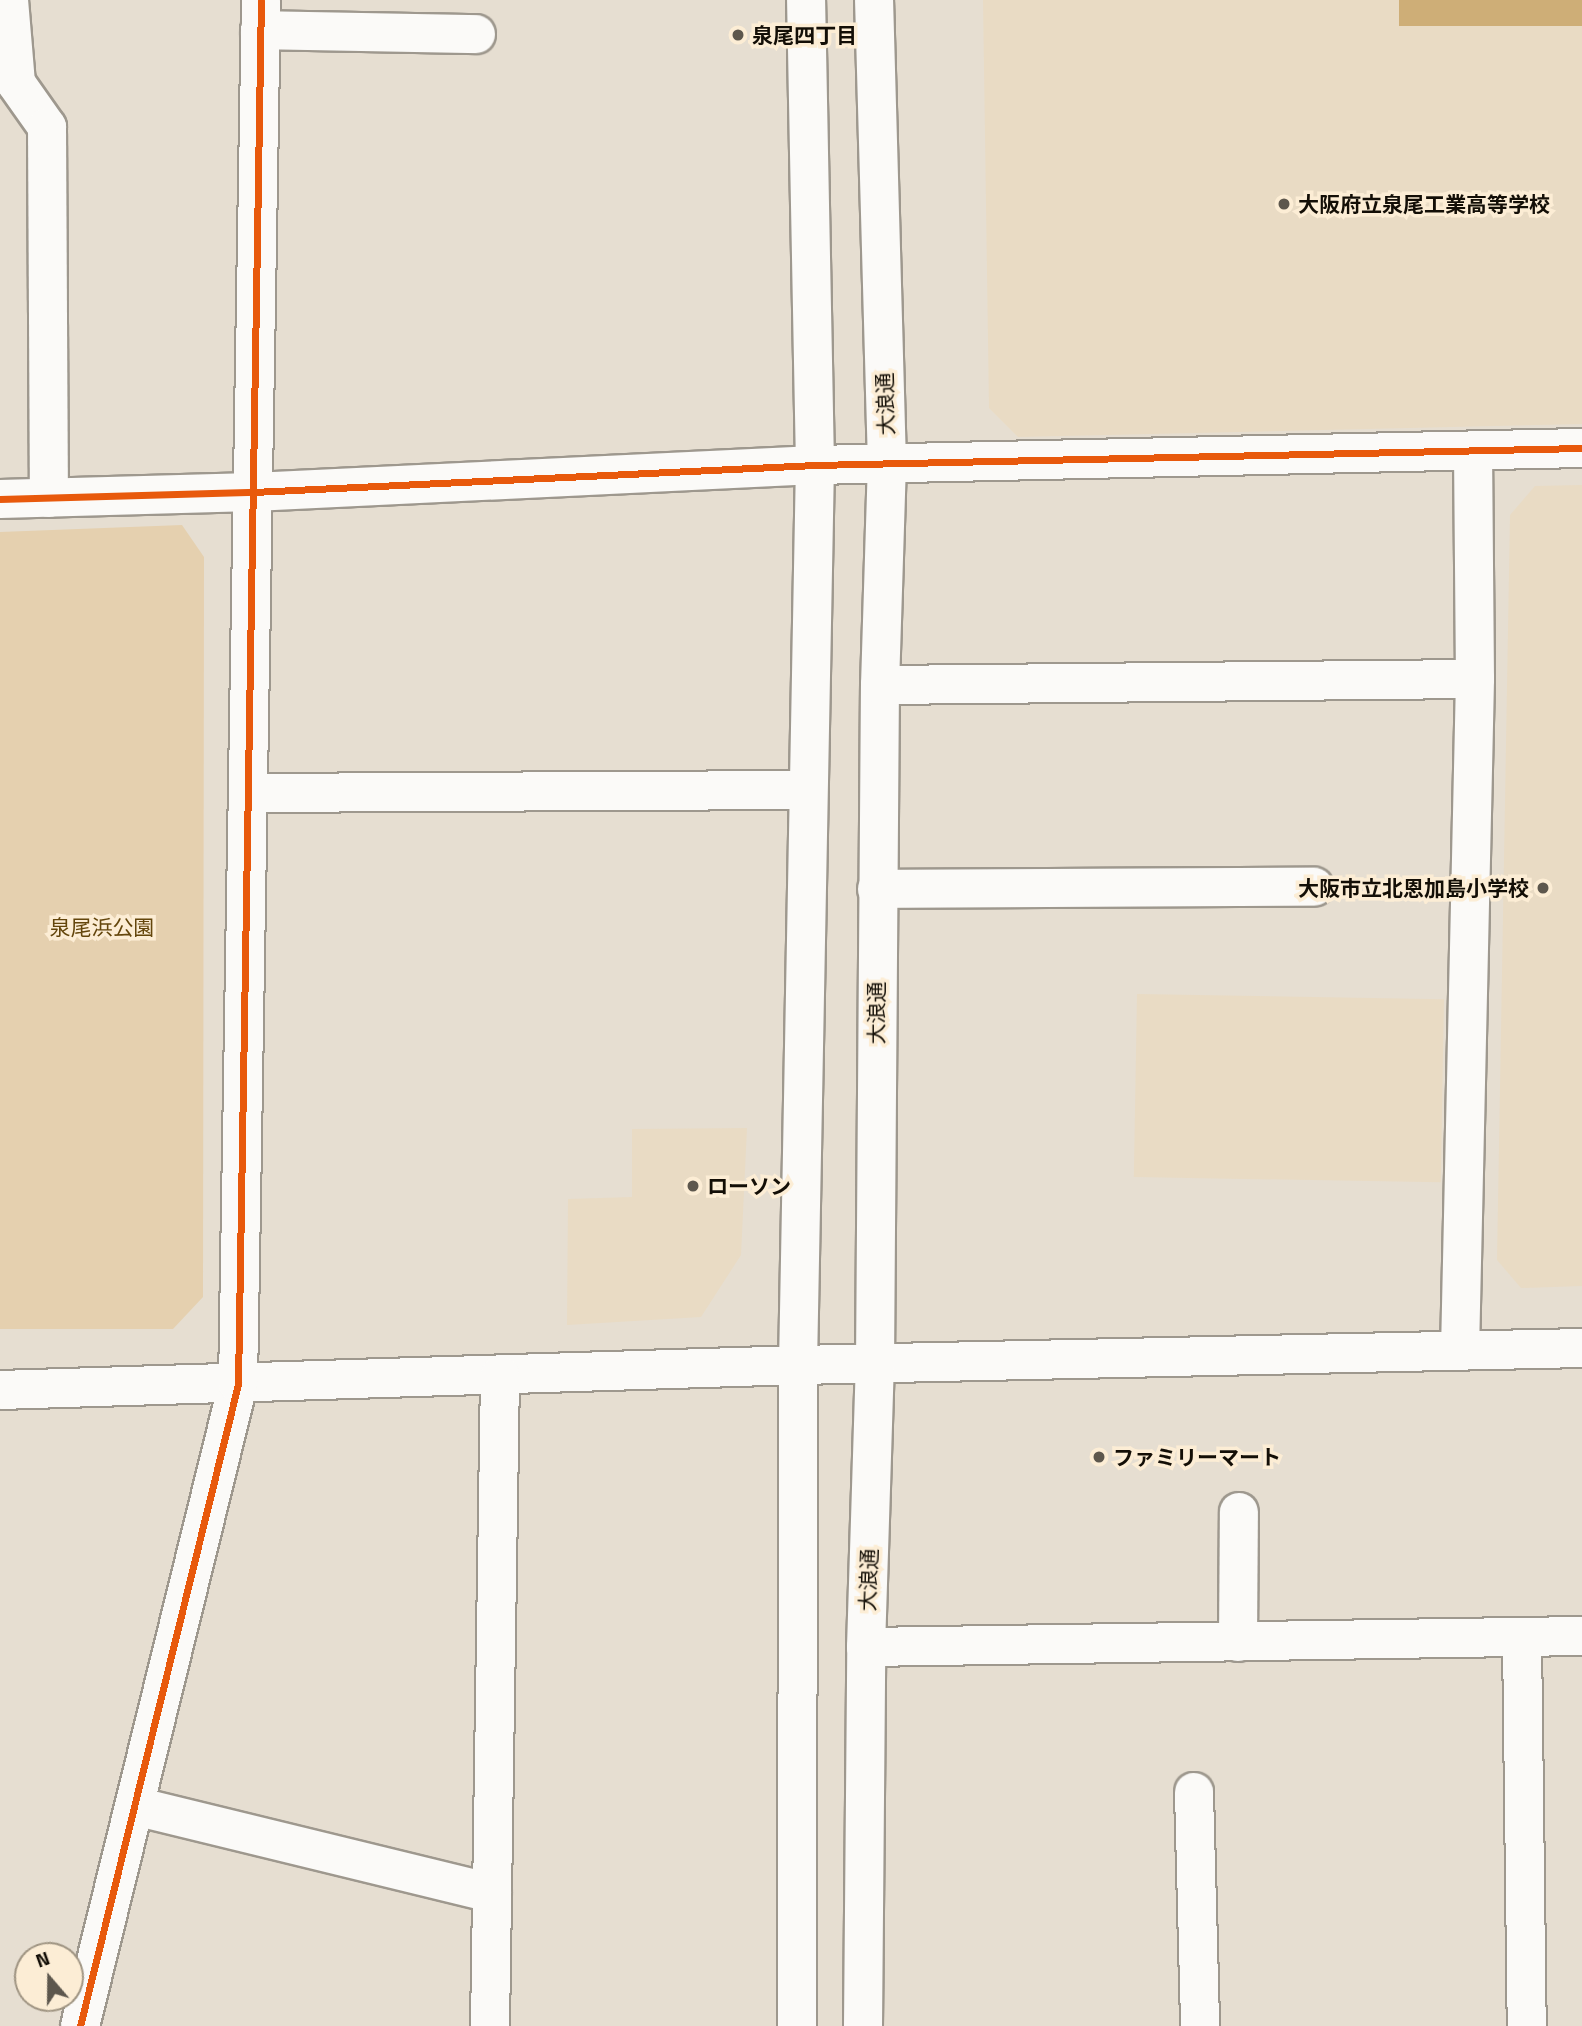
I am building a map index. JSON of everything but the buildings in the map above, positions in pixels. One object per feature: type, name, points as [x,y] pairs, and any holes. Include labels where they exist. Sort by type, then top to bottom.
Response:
[{"type":"street","points":[[9,0],[16,83],[47,127],[49,498]]},
{"type":"street","points":[[797,2026],[798,1365],[807,790],[816,465],[806,0]]},
{"type":"street","name":"大浪通","points":[[863,2026],[866,1647],[875,1365],[880,685],[887,464],[874,0]]},
{"type":"street","points":[[80,2026],[238,1384],[260,15],[476,34]]},
{"type":"street","points":[[0,499],[253,492],[816,465],[1582,448]]},
{"type":"street","points":[[1460,1351],[1475,679],[1473,450]]},
{"type":"street","points":[[880,685],[1475,679]]},
{"type":"street","points":[[248,793],[807,790]]},
{"type":"street","points":[[877,890],[1314,887]]},
{"type":"street","points":[[0,1390],[798,1365],[1582,1348]]},
{"type":"street","points":[[490,2026],[500,1375]]},
{"type":"street","points":[[1238,1642],[1239,1512]]},
{"type":"street","points":[[866,1647],[1582,1636]]},
{"type":"street","points":[[1521,1637],[1527,2026]]},
{"type":"street","points":[[1194,1792],[1200,2026]]},
{"type":"street","points":[[135,1806],[492,1893]]},
{"type":"shaded area","name":"大阪府立泉尾工業高等学校","points":[[983,0],[1582,0],[1582,424],[1018,437],[989,408]]},
{"type":"shaded area","points":[[1399,0],[1582,0],[1582,26],[1399,26]]},
{"type":"shaded area","name":"大阪市立北恩加島小学校","points":[[1582,485],[1582,1286],[1521,1288],[1497,1260],[1510,515],[1535,486]]},
{"type":"shaded area","points":[[1137,994],[1444,999],[1441,1182],[1134,1177]]},
{"type":"shaded area","points":[[747,1128],[741,1255],[701,1317],[567,1325],[568,1199],[632,1197],[632,1129]]},
{"type":"green space","name":"泉尾浜公園","points":[[182,525],[204,557],[203,1297],[173,1329],[0,1329],[0,532]]},
{"type":"cycle path","points":[[80,2026],[238,1384],[261,0]]},
{"type":"cycle path","points":[[0,499],[253,492],[815,465],[1582,448]]},
{"type":"place","name":"泉尾四丁目","points":[[738,35]]},
{"type":"place","name":"大阪府立泉尾工業高等学校","points":[[1284,204]]},
{"type":"place","name":"大阪市立北恩加島小学校","points":[[1543,888]]},
{"type":"place","name":"ローソン","points":[[693,1186]]},
{"type":"place","name":"ファミリーマート","points":[[1099,1457]]}]
